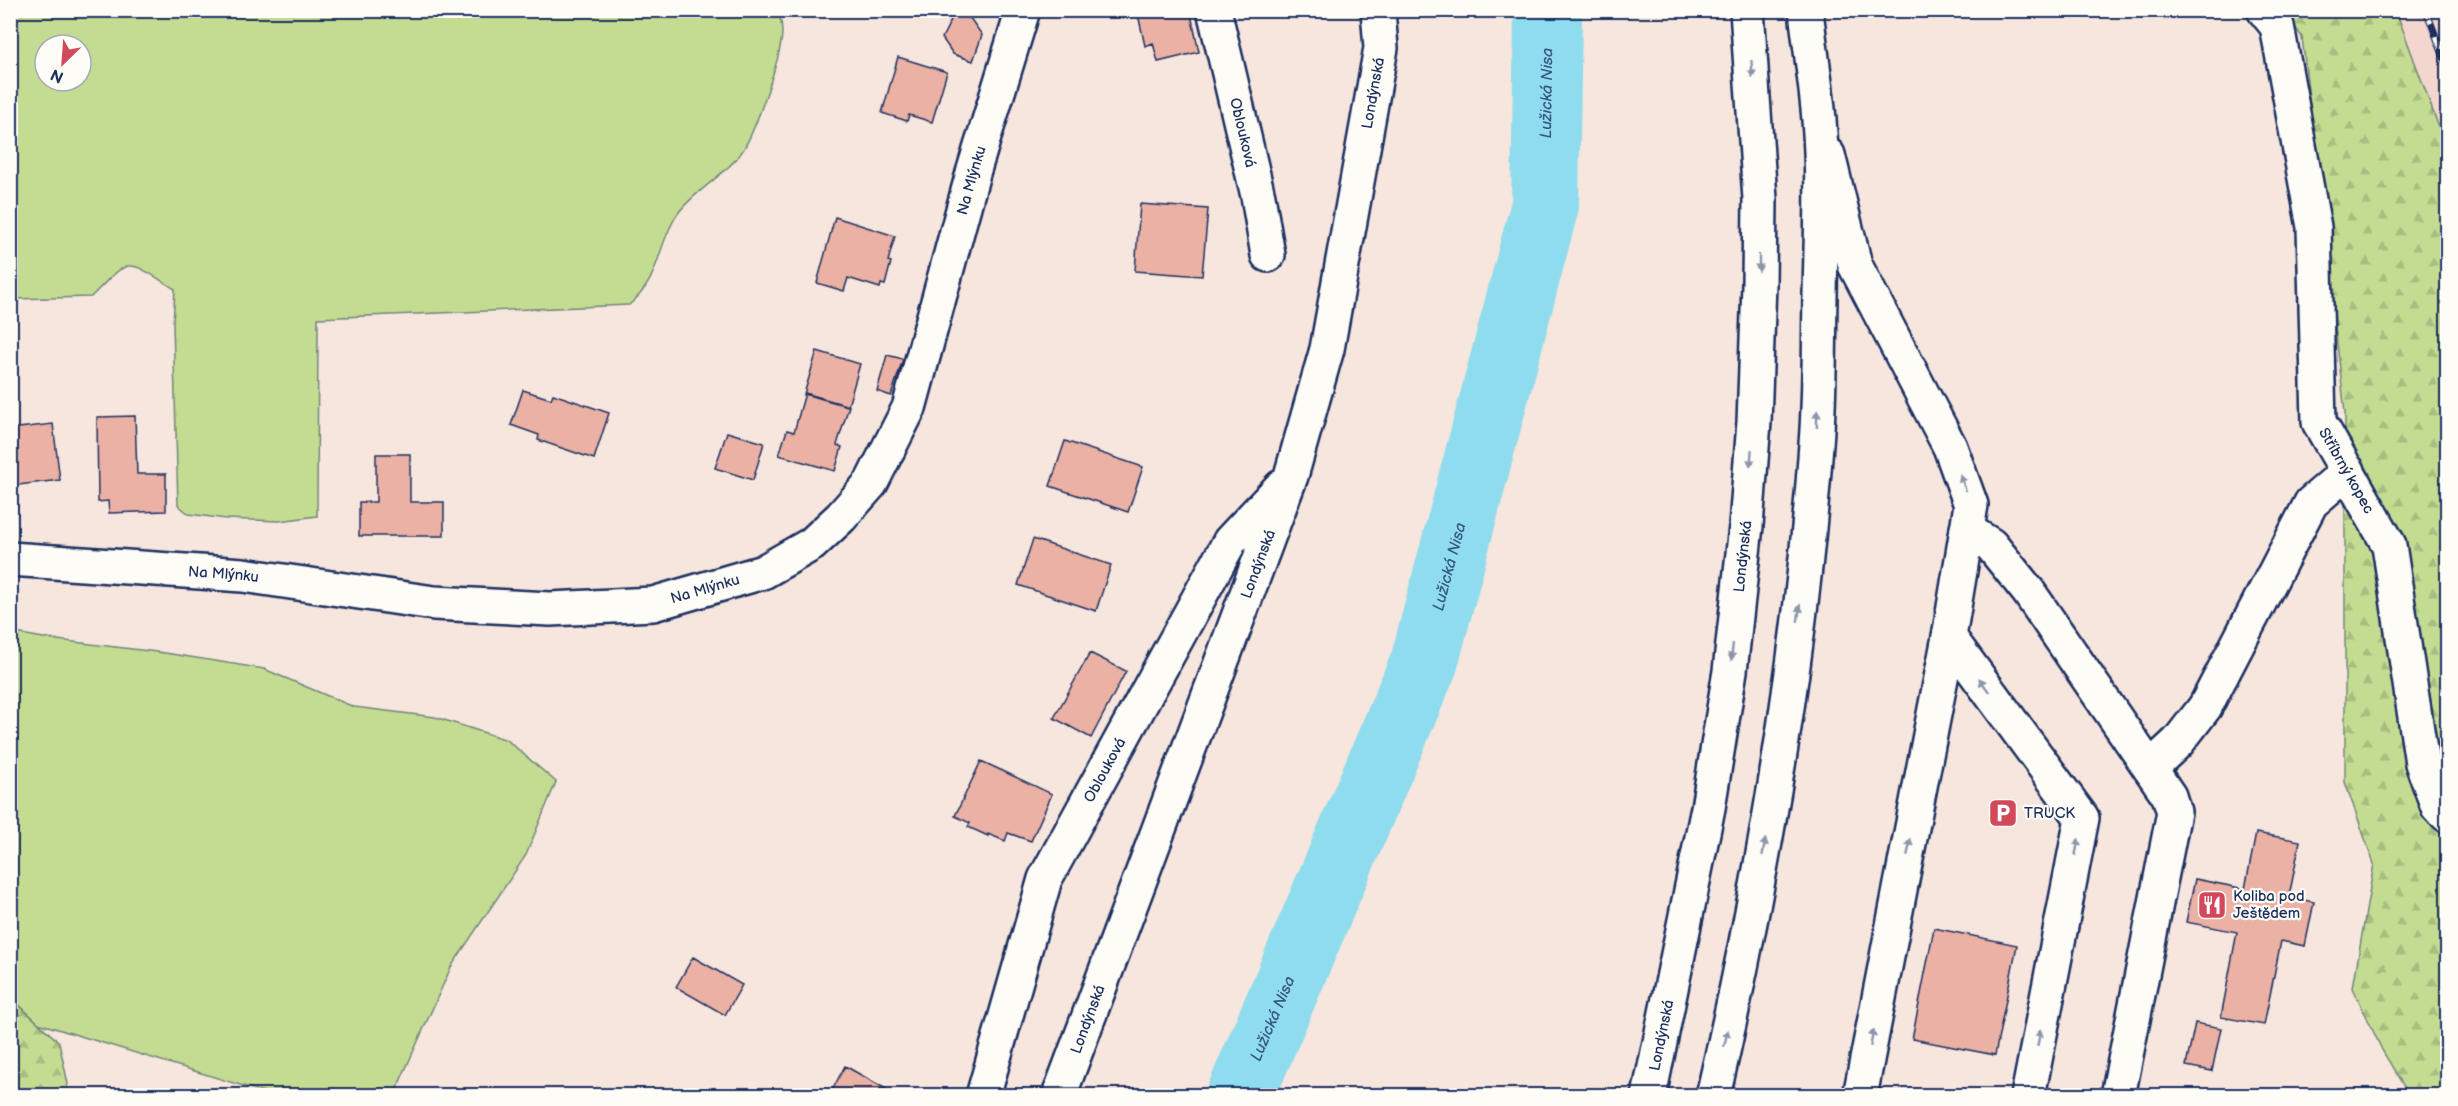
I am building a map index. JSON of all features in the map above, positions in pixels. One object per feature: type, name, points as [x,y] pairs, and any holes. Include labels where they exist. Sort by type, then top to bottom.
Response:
[{"type":"main road","name":"Na Mlýnku","points":[[10,559],[243,575],[434,603],[550,609],[653,604],[763,572],[812,544],[872,483],[909,408],[973,173],[1023,10]]},
{"type":"main road","name":"Oblouková","points":[[1214,10],[1258,196],[1268,255]]},
{"type":"main road","name":"Londýnská","points":[[1059,1095],[1291,476],[1327,349],[1381,48],[1378,10]]},
{"type":"main road","name":"Londýnská","points":[[1649,1095],[1708,808],[1730,671],[1746,526],[1754,422],[1760,199],[1747,10]]},
{"type":"main road","points":[[1713,1095],[1734,1004],[1784,729],[1803,585],[1816,443],[1821,207],[1819,121],[1806,10]]},
{"type":"main road","name":"Stříbrný kopec","points":[[2264,10],[2277,26],[2314,226],[2319,422],[2389,545],[2422,762],[2438,807],[2448,816]]},
{"type":"main road","points":[[1819,121],[1855,265],[1950,447],[1971,505],[1949,637],[1860,1095]]},
{"type":"main road","points":[[2150,768],[2178,742],[2205,707],[2311,503],[2348,471]]},
{"type":"main road","name":"Oblouková","points":[[983,1095],[1045,879],[1230,541],[1291,476]]},
{"type":"main road","points":[[1967,530],[1991,545],[2028,591],[2169,796],[2174,812],[2118,1095]]},
{"type":"main road","points":[[1949,637],[2082,818],[2028,1095]]},
{"type":"shaded area","points":[[2396,11],[2447,11],[2447,156],[2441,133]]},
{"type":"green space","points":[[11,11],[776,11],[779,15],[782,32],[778,57],[754,127],[743,150],[737,159],[681,209],[669,230],[647,285],[629,305],[318,318],[317,516],[279,521],[226,519],[189,514],[178,505],[173,324],[175,289],[138,267],[130,266],[115,274],[91,297],[11,299]]},
{"type":"green space","points":[[2284,11],[2396,11],[2441,133],[2447,156],[2447,1095],[2409,1095],[2382,1050],[2353,988],[2374,864],[2345,782],[2345,413],[2302,37]]},
{"type":"green space","points":[[10,632],[264,669],[354,707],[435,717],[507,740],[556,782],[526,855],[451,967],[394,1095],[273,1095],[38,1023],[11,997]]},
{"type":"green space","points":[[10,997],[59,1042],[68,1084],[64,1095],[11,1095]]},
{"type":"building","points":[[1137,10],[1190,10],[1199,52],[1158,62],[1153,43],[1145,46]]},
{"type":"building","points":[[953,16],[970,18],[982,35],[973,61],[953,54],[942,38]]},
{"type":"building","points":[[898,57],[947,72],[932,122],[909,115],[907,121],[882,113]]},
{"type":"building","points":[[1140,204],[1208,209],[1202,276],[1135,271]]},
{"type":"building","points":[[835,217],[895,236],[888,261],[891,262],[885,285],[881,284],[880,288],[848,278],[844,291],[817,283]]},
{"type":"building","points":[[817,351],[860,364],[848,406],[804,394]]},
{"type":"building","points":[[887,355],[903,359],[891,396],[877,391]]},
{"type":"building","points":[[523,390],[551,399],[553,394],[609,413],[594,459],[538,440],[539,435],[511,425]]},
{"type":"building","points":[[805,393],[849,406],[837,445],[842,447],[835,471],[779,455],[787,430],[794,432]]},
{"type":"building","points":[[135,416],[137,474],[166,474],[166,511],[109,513],[108,501],[98,502],[97,417]]},
{"type":"building","points":[[53,424],[60,480],[10,486],[10,429]]},
{"type":"building","points":[[727,432],[764,443],[753,480],[715,468]]},
{"type":"building","points":[[1065,441],[1143,467],[1128,512],[1050,486]]},
{"type":"building","points":[[376,454],[410,454],[410,502],[444,502],[444,536],[359,536],[359,502],[376,502]]},
{"type":"building","points":[[1033,539],[1111,565],[1096,611],[1018,585]]},
{"type":"building","points":[[1090,653],[1126,671],[1091,738],[1054,718]]},
{"type":"building","points":[[981,761],[1052,794],[1031,841],[1008,833],[1005,841],[988,834],[988,836],[968,827],[970,823],[955,816]]},
{"type":"building","points":[[2256,833],[2300,841],[2289,897],[2314,902],[2305,946],[2281,941],[2264,1025],[2221,1017],[2237,932],[2186,922],[2195,879],[2245,889]]},
{"type":"building","points":[[1934,928],[2017,945],[1995,1055],[1912,1039]]},
{"type":"building","points":[[693,957],[742,985],[725,1015],[676,987]]},
{"type":"building","points":[[2195,1023],[2221,1028],[2212,1071],[2186,1066]]},
{"type":"building","points":[[845,1066],[895,1094],[895,1096],[829,1096]]},
{"type":"waterway","name":"Lužická Nisa","points":[[1240,1096],[1424,663],[1545,205],[1548,10]]},
{"type":"railway","points":[[2426,10],[2448,68]]},
{"type":"place","name":"TRUCK","points":[[2003,813]]},
{"type":"place","name":"Koliba pod Ještědem","points":[[2212,905]]}]
